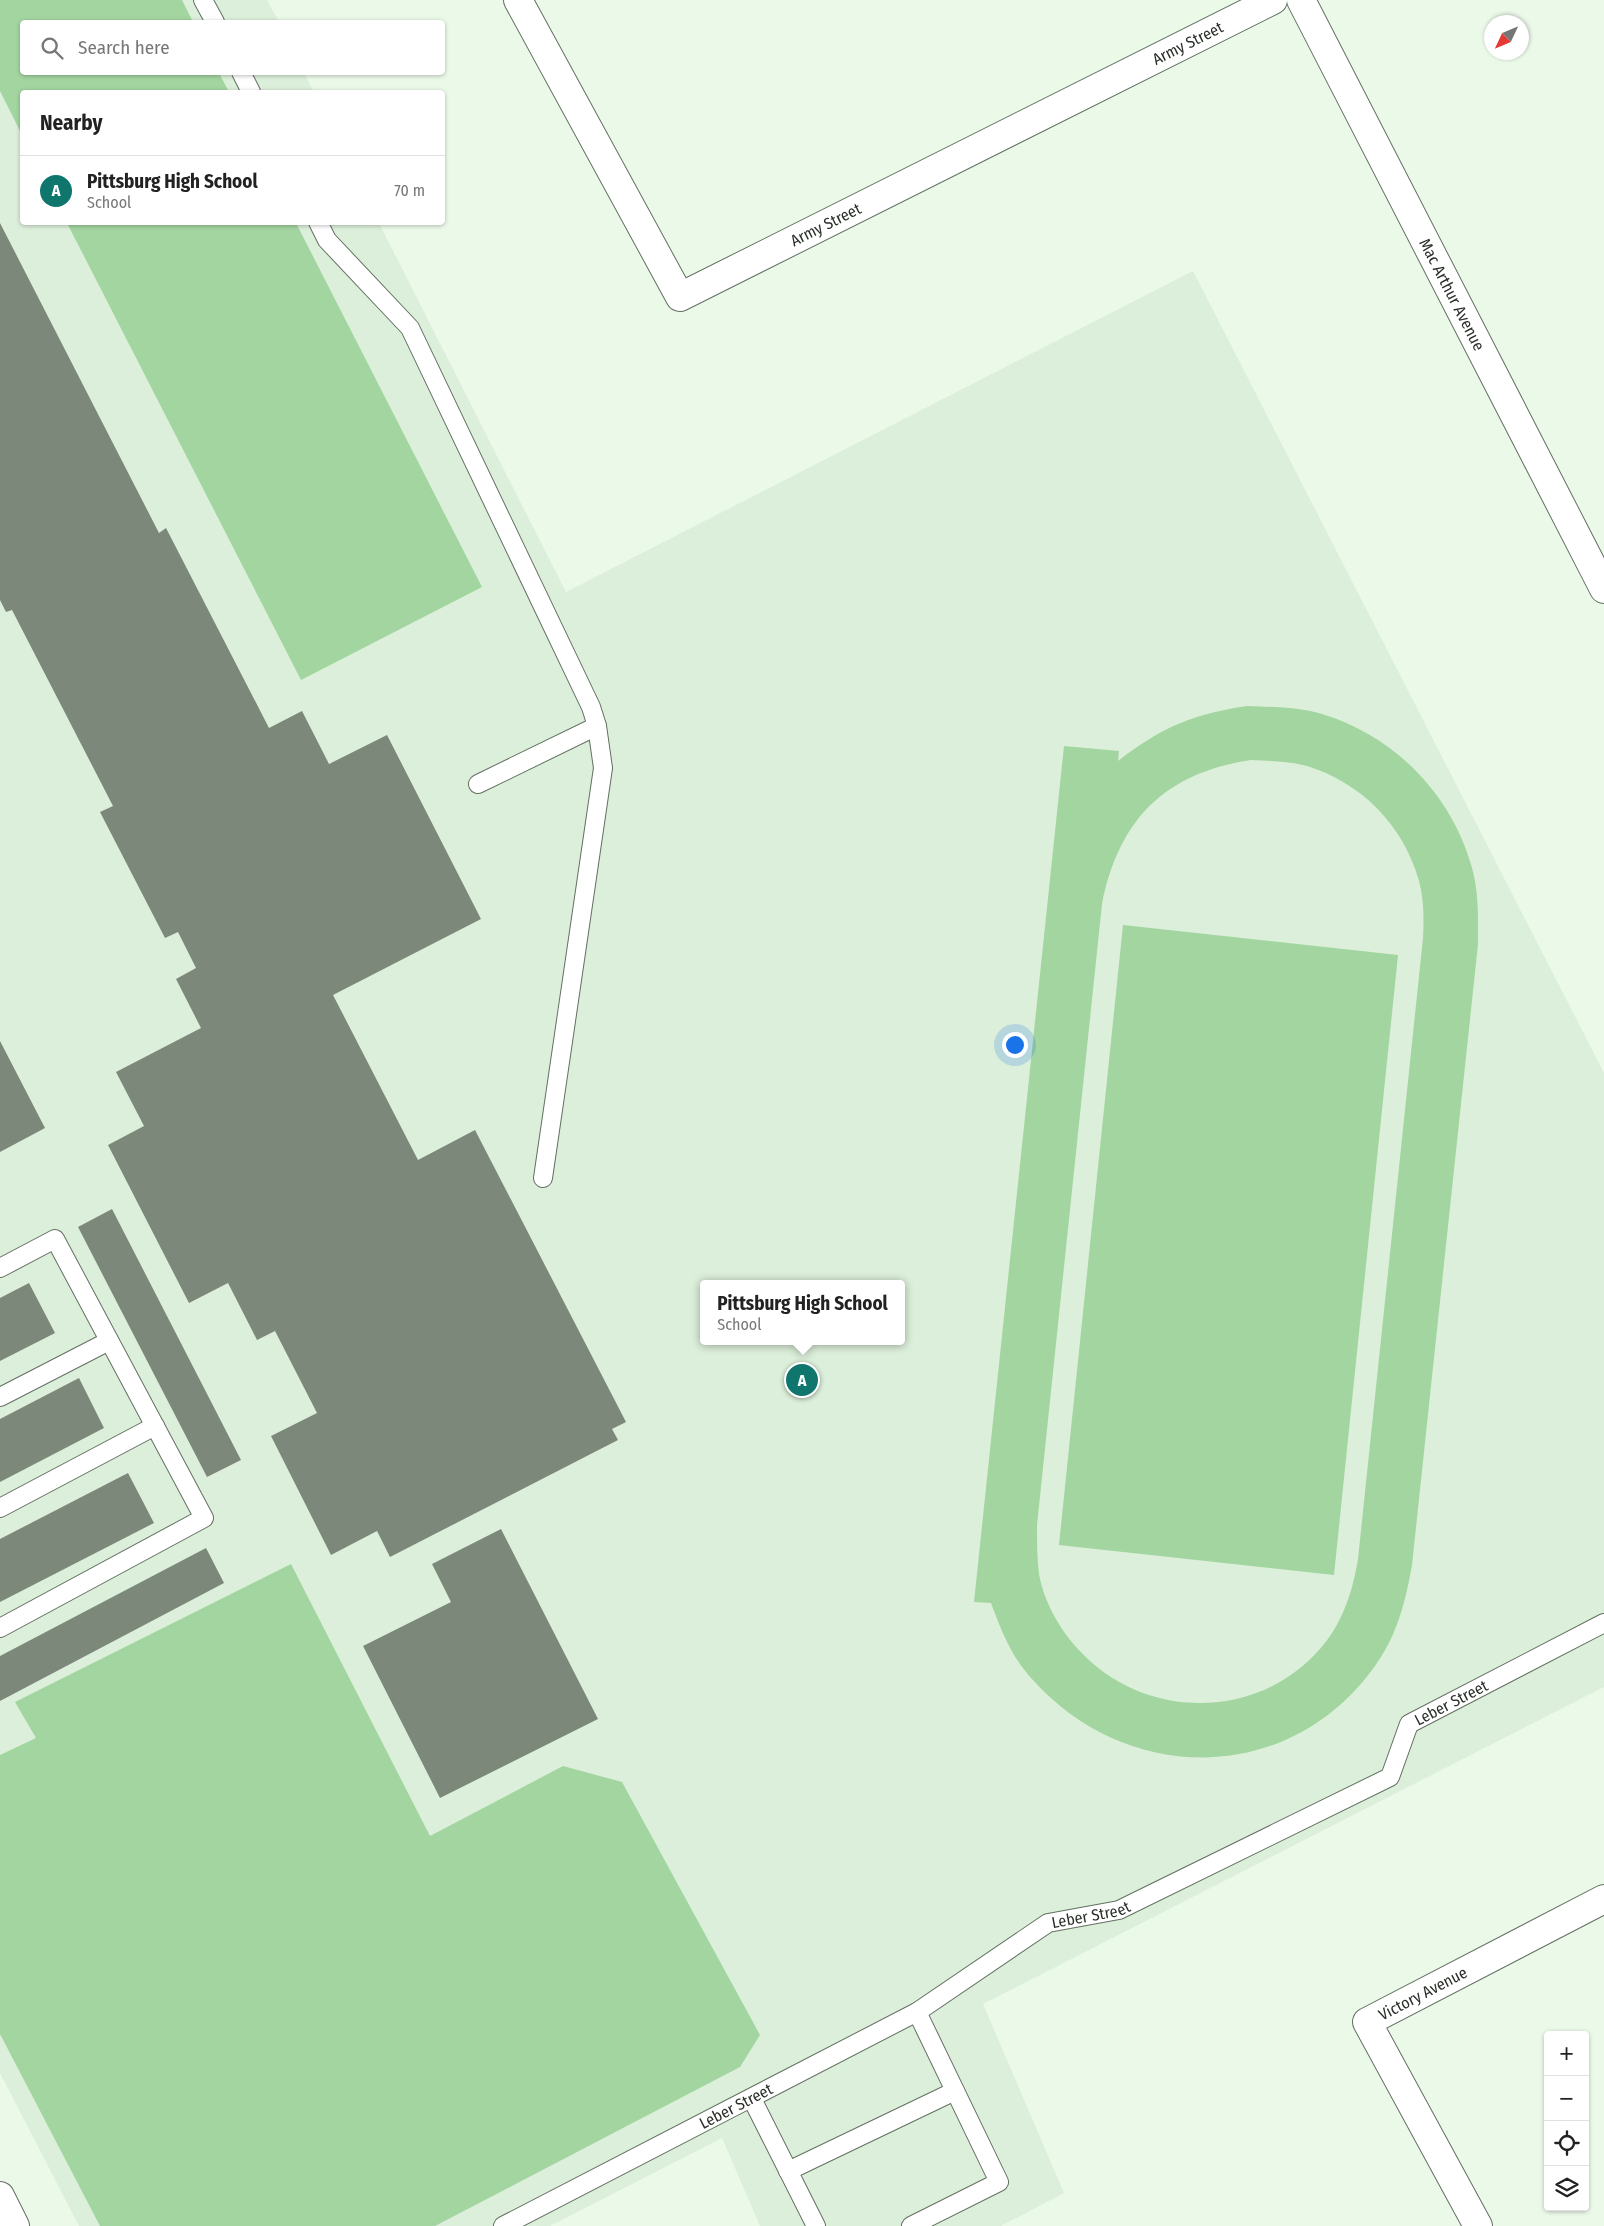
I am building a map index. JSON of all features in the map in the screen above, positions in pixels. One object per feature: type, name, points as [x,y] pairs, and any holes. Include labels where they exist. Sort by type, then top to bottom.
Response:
[{"type":"street","name":"Army Street","points":[[518,0],[680,297],[1274,0]]},
{"type":"street","name":"Mac Arthur Avenue","points":[[1301,0],[1604,589]]},
{"type":"street","name":"Victory Avenue","points":[[1478,2226],[1367,2022],[1604,1899]]},
{"type":"street","points":[[0,2196],[15,2226]]},
{"type":"lane","points":[[203,0],[214,20]]},
{"type":"lane","points":[[242,75],[250,90]]},
{"type":"lane","points":[[320,225],[327,240],[410,328],[591,707],[597,726],[603,768],[543,1178]]},
{"type":"lane","points":[[478,784],[597,726]]},
{"type":"lane","points":[[0,1268],[55,1239],[204,1518],[0,1628]]},
{"type":"lane","points":[[0,1397],[109,1341]]},
{"type":"lane","points":[[0,1508],[155,1426]]},
{"type":"lane","name":"Leber Street","points":[[503,2226],[752,2099],[917,2012],[1048,1923],[1119,1910],[1390,1777],[1408,1724],[1604,1623]]},
{"type":"lane","points":[[911,2226],[999,2182],[917,2012]]},
{"type":"lane","points":[[788,2172],[955,2090]]},
{"type":"lane","points":[[752,2099],[816,2226]]},
{"type":"shaded area","points":[[0,0],[267,0],[278,20],[20,20],[20,75],[305,75],[313,90],[20,90],[20,225],[380,225],[566,592],[1193,271],[1604,1073],[1604,1687],[983,2004],[1064,2193],[1001,2226],[760,2226],[722,2138],[550,2226],[79,2226],[0,2073]]},
{"type":"green space","points":[[0,0],[182,0],[192,20],[20,20],[20,75],[220,75],[228,90],[20,90],[20,131],[0,91]]},
{"type":"green space","points":[[68,225],[297,225],[482,587],[301,680]]},
{"type":"green space","points":[[1247,706],[1275,707],[1322,714],[1349,724],[1373,737],[1396,753],[1417,772],[1435,793],[1463,841],[1476,887],[1478,944],[1412,1565],[1400,1615],[1386,1649],[1379,1660],[1344,1701],[1303,1731],[1258,1750],[1211,1757],[1163,1754],[1115,1740],[1071,1715],[1025,1671],[1003,1633],[991,1603],[974,1602],[1064,746],[1119,751],[1118,761],[1164,731],[1194,718]],"holes":[[[1251,760],[1279,761],[1307,766],[1346,783],[1378,809],[1403,842],[1419,881],[1422,895],[1423,938],[1358,1559],[1349,1596],[1334,1630],[1310,1660],[1280,1682],[1247,1696],[1211,1703],[1175,1701],[1140,1692],[1108,1675],[1072,1642],[1059,1625],[1041,1584],[1038,1562],[1037,1525],[1102,904],[1110,874],[1120,847],[1134,825],[1151,805],[1171,789],[1194,776],[1221,766]]]},
{"type":"green space","points":[[1123,925],[1398,955],[1334,1575],[1059,1545]]},
{"type":"green space","points":[[291,1564],[430,1836],[563,1766],[622,1782],[760,2035],[740,2067],[435,2226],[100,2226],[0,2034],[0,1755],[36,1738],[15,1702]]},
{"type":"building","points":[[0,223],[159,533],[166,528],[269,728],[302,711],[329,764],[387,735],[481,919],[333,995],[418,1160],[475,1130],[626,1422],[612,1429],[618,1440],[390,1557],[377,1531],[331,1555],[271,1436],[317,1413],[275,1331],[257,1340],[228,1283],[189,1303],[108,1145],[144,1126],[116,1072],[201,1028],[176,979],[196,968],[178,932],[165,938],[100,812],[113,806],[12,610],[6,612],[0,600]]},
{"type":"building","points":[[0,1041],[45,1128],[0,1152]]},
{"type":"building","points":[[112,1209],[241,1460],[207,1477],[78,1227]]},
{"type":"building","points":[[29,1283],[55,1333],[0,1361],[0,1298]]},
{"type":"building","points":[[79,1378],[104,1428],[0,1482],[0,1419]]},
{"type":"building","points":[[128,1473],[154,1523],[0,1602],[0,1539]]},
{"type":"building","points":[[501,1529],[598,1719],[440,1798],[363,1646],[451,1602],[432,1564]]},
{"type":"building","points":[[206,1548],[224,1583],[0,1701],[0,1656]]},
{"type":"place","name":"Pittsburg High School","points":[[802,1380]]}]
